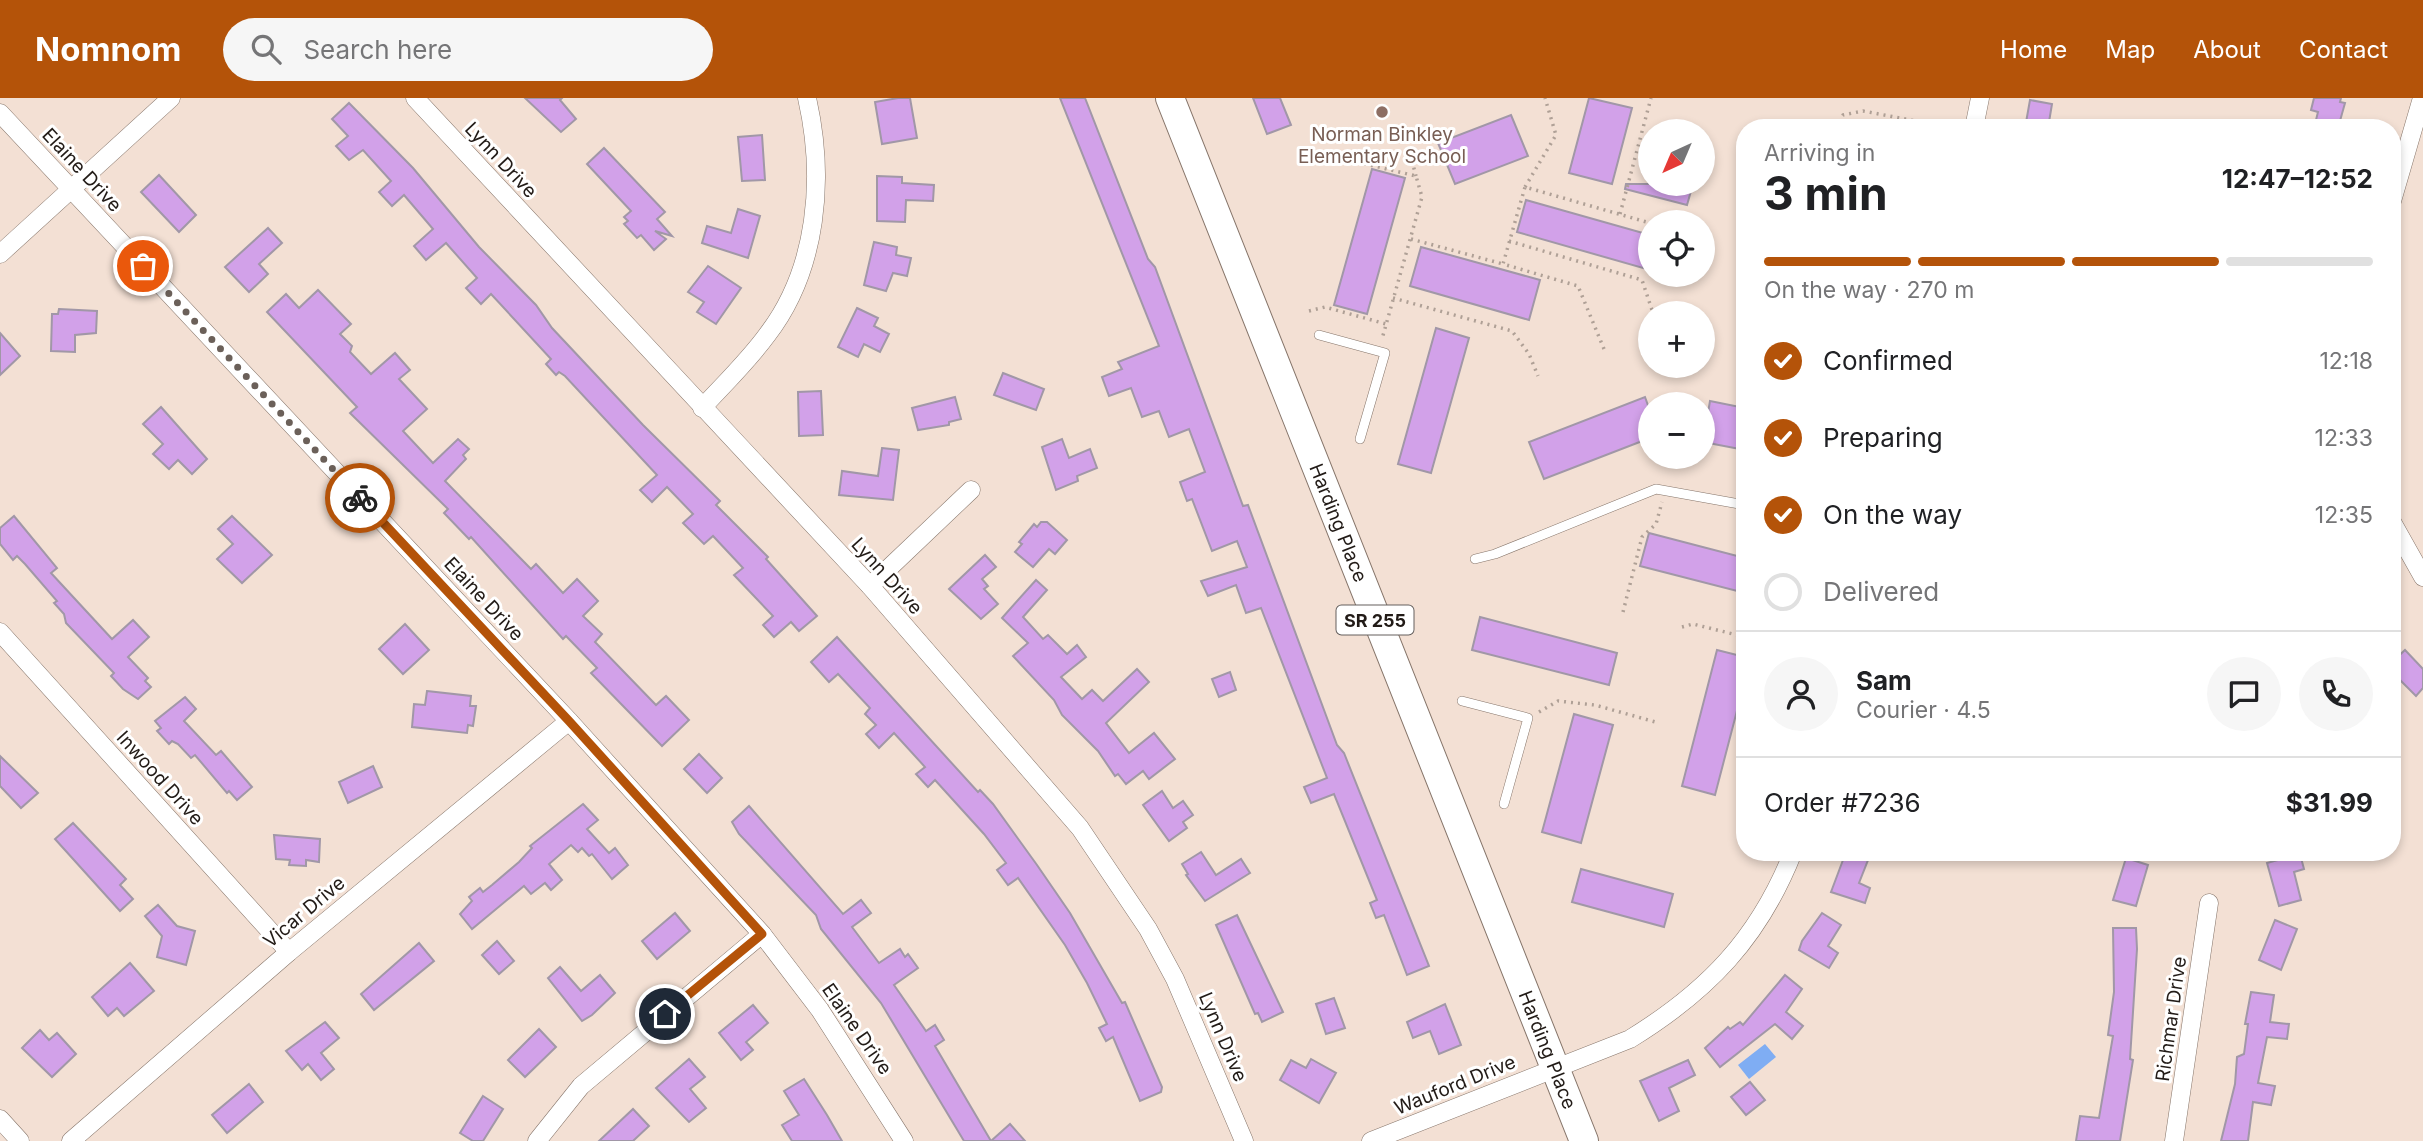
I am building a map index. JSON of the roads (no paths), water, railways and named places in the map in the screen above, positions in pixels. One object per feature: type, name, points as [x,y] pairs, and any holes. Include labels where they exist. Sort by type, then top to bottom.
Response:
[{"type":"main road","name":"Harding Place","points":[[1170,98],[1553,1069],[1584,1141]]},
{"type":"street","points":[[0,254],[171,98]]},
{"type":"street","name":"Lynn Drive","points":[[415,98],[870,586],[1080,828],[1114,876],[1175,979],[1244,1141]]},
{"type":"street","points":[[702,408],[768,335],[786,305],[804,259],[814,219],[819,176],[816,134],[807,98]]},
{"type":"street","points":[[1976,119],[1980,98]]},
{"type":"street","points":[[2401,171],[2423,98]]},
{"type":"street","name":"Elaine Drive","points":[[0,113],[569,721],[762,934],[820,1010],[904,1141]]},
{"type":"street","points":[[870,586],[971,490]]},
{"type":"street","points":[[2401,538],[2423,577]]},
{"type":"street","name":"Inwood Drive","points":[[0,632],[289,952]]},
{"type":"street","name":"Vicar Drive","points":[[71,1141],[289,952],[569,721]]},
{"type":"street","name":"Wauford Drive","points":[[1371,1141],[1630,1039],[1668,1015],[1704,987],[1735,954],[1762,918],[1789,861]]},
{"type":"street","name":"Richmar Drive","points":[[2174,1141],[2209,903]]},
{"type":"street","points":[[537,1141],[581,1086],[762,934]]},
{"type":"street","points":[[0,1119],[20,1141]]},
{"type":"lane","points":[[1319,335],[1385,353],[1360,439]]},
{"type":"lane","points":[[1475,559],[1495,554],[1649,491],[1665,490],[1736,503]]},
{"type":"lane","points":[[1462,701],[1528,718],[1504,804]]},
{"type":"water","points":[[1765,1044],[1776,1057],[1749,1079],[1738,1065]]},
{"type":"place","name":"Norman Binkley Elementary School","points":[[1382,112]]}]
